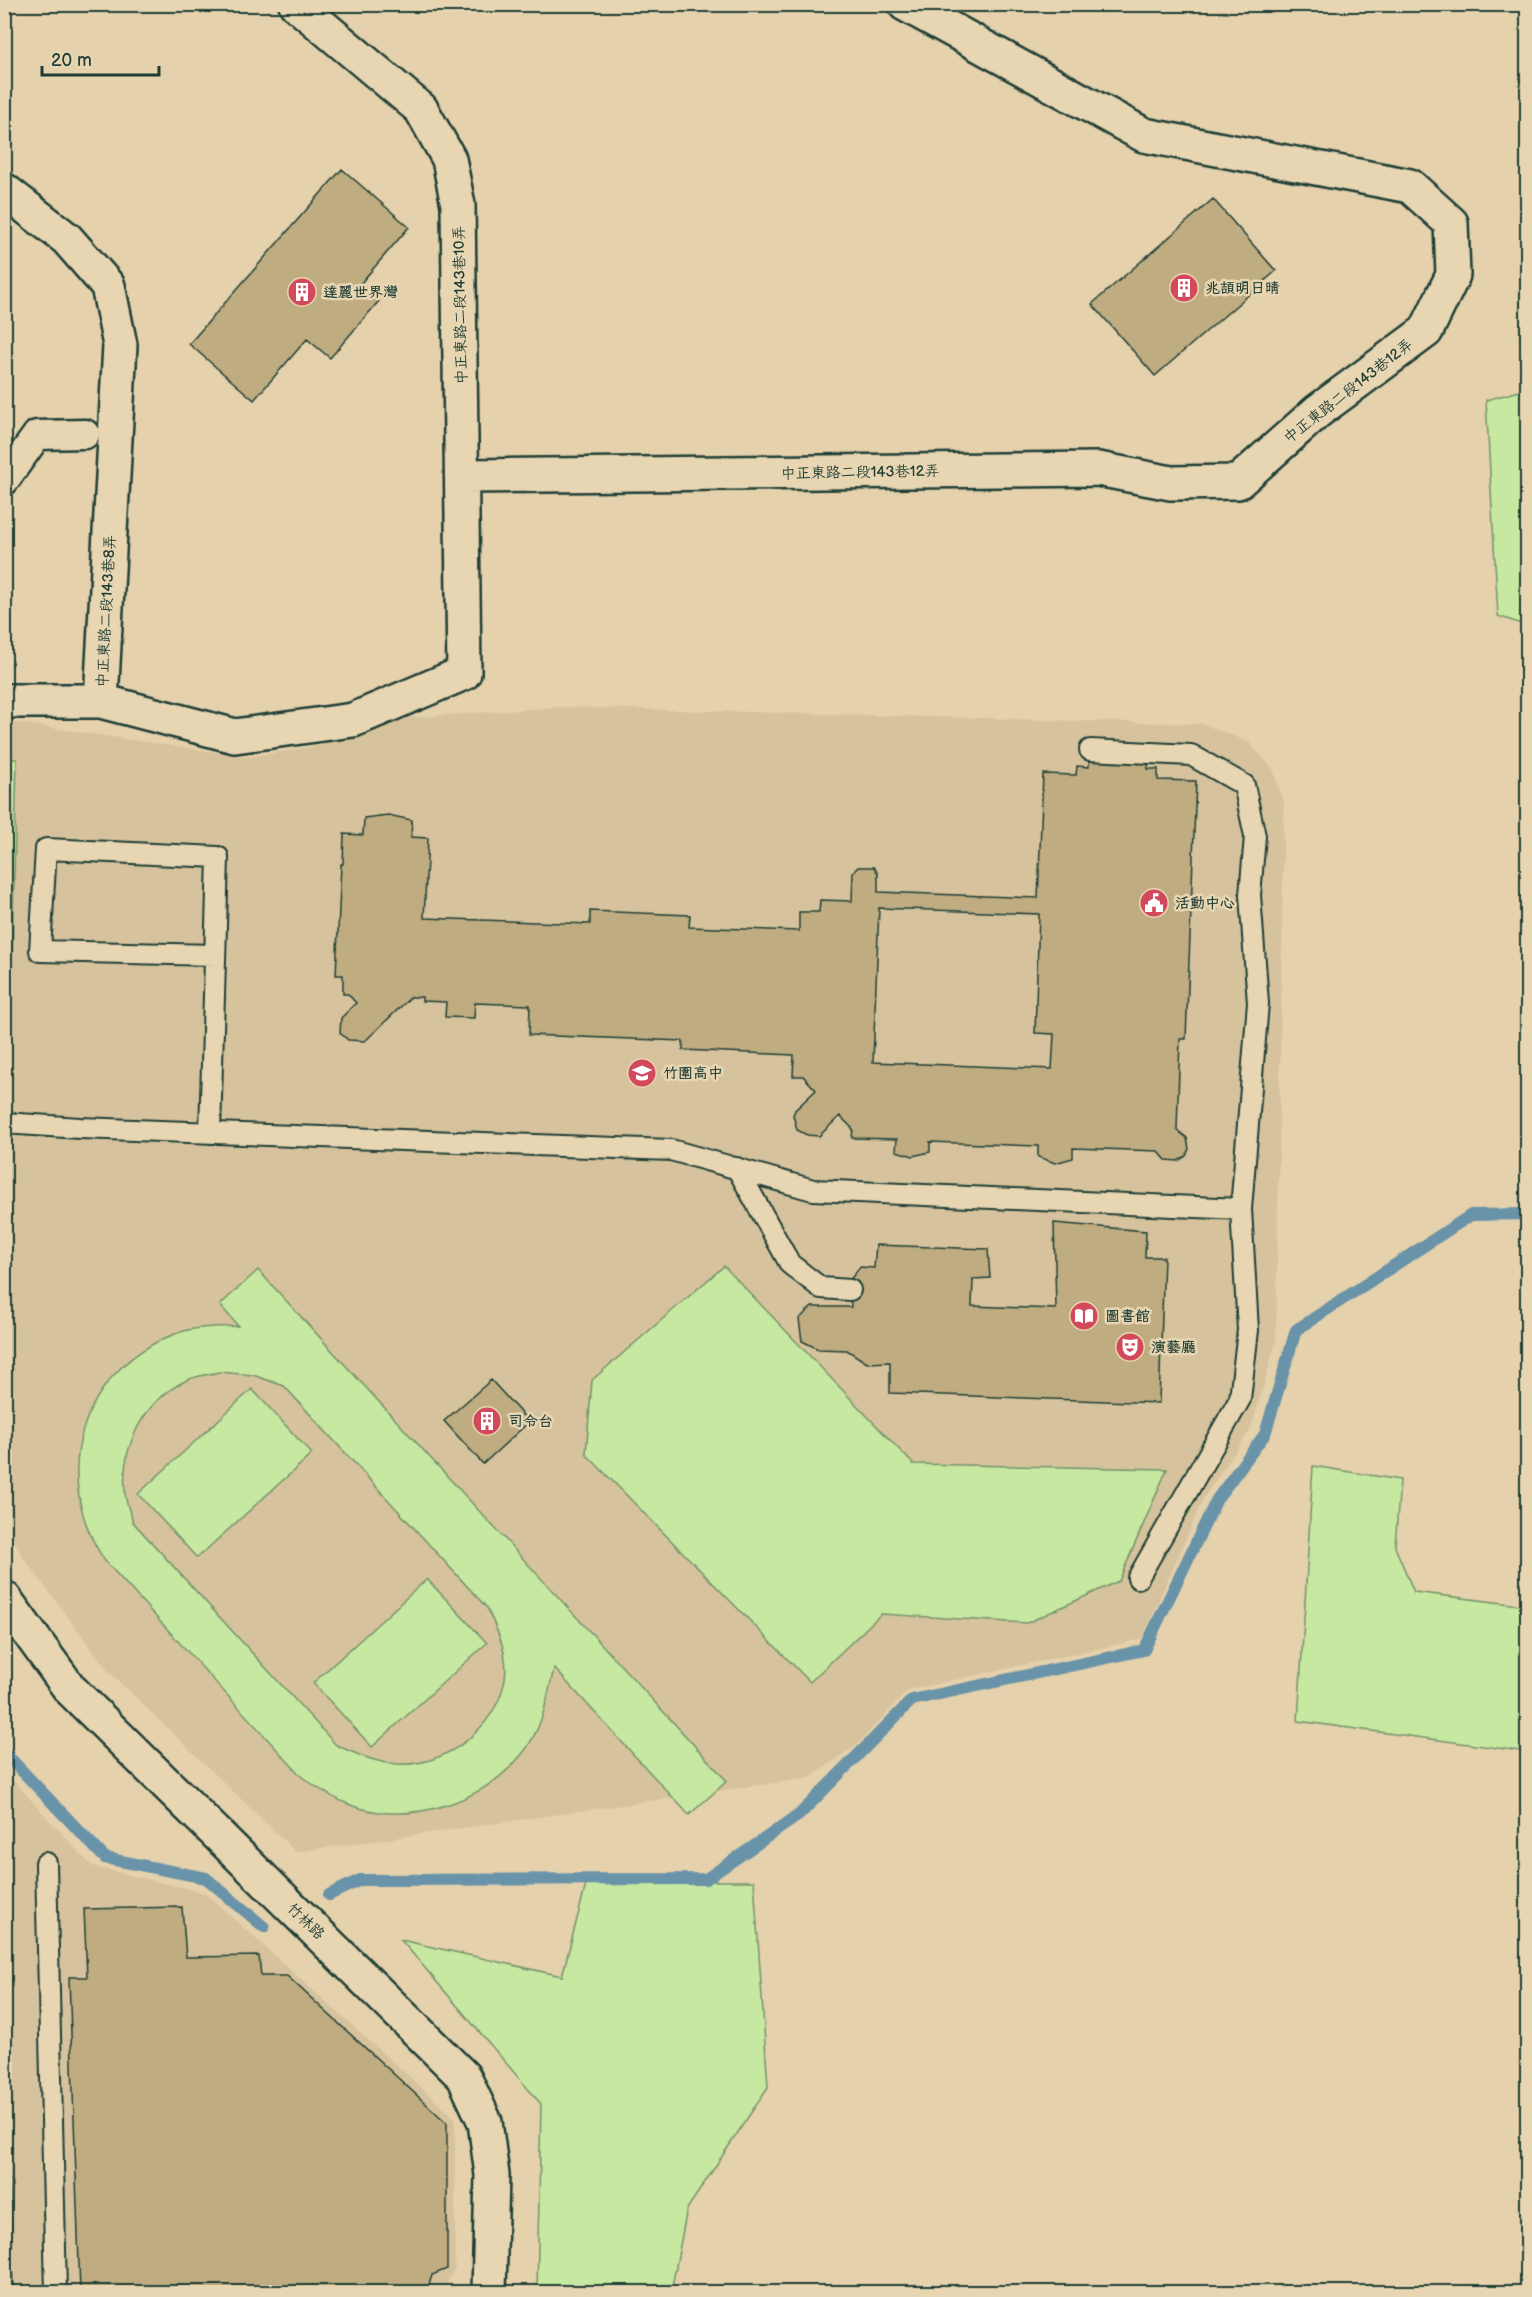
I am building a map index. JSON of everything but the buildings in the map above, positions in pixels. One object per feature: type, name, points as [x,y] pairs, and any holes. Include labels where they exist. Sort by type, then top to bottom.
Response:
[{"type":"street","name":"中正東路二段143巷10弄","points":[[296,4],[421,109],[449,159],[458,205],[464,673]]},
{"type":"street","name":"中正東路二段143巷12弄","points":[[462,476],[1098,469],[1171,483],[1238,482],[1318,411],[1426,331],[1453,275],[1451,223],[1410,186],[1144,135],[905,4]]},
{"type":"street","name":"中正東路二段143巷8弄","points":[[4,190],[67,239],[108,286],[120,345],[101,701],[235,736],[353,720],[464,673]]},
{"type":"street","points":[[4,482],[37,435],[85,434]]},
{"type":"street","points":[[4,701],[101,701]]},
{"type":"street","name":"竹林路","points":[[4,1598],[70,1689],[464,2078],[485,2122],[491,2164],[483,2286]]},
{"type":"lane","points":[[1090,750],[1191,755],[1244,785],[1255,836],[1250,895],[1258,1003],[1241,1209],[1248,1330],[1240,1399],[1138,1578]]},
{"type":"lane","points":[[210,1133],[218,857],[46,849],[40,951],[215,955]]},
{"type":"lane","points":[[4,1123],[671,1150],[813,1190],[1241,1209]]},
{"type":"lane","points":[[736,1168],[790,1264],[820,1288],[850,1290]]},
{"type":"lane","points":[[46,1863],[56,2292]]},
{"type":"shaded area","name":"竹圍高中","points":[[559,707],[1203,724],[1249,742],[1273,769],[1284,803],[1276,1342],[1251,1429],[1204,1497],[1142,1639],[908,1690],[859,1743],[810,1778],[296,1852],[110,1673],[22,1556],[5,1521],[5,721],[247,757],[317,746],[407,718]]},
{"type":"shaded area","points":[[4,1776],[9,1776],[92,1866],[205,1893],[455,2118],[455,2268],[443,2292],[5,2292]]},
{"type":"green space","points":[[1528,389],[1527,626],[1498,616],[1486,400]]},
{"type":"green space","points":[[5,759],[17,759],[11,996],[4,996]]},
{"type":"green space","points":[[724,1266],[913,1464],[1167,1469],[1119,1581],[1027,1623],[881,1614],[810,1682],[586,1454],[592,1380]]},
{"type":"green space","points":[[258,1270],[727,1781],[689,1815],[554,1668],[543,1712],[530,1743],[507,1770],[468,1796],[423,1811],[400,1813],[376,1811],[339,1800],[302,1777],[105,1561],[88,1529],[79,1496],[77,1462],[83,1430],[96,1400],[116,1373],[142,1351],[183,1331],[238,1326],[220,1305]],"holes":[[[219,1372],[253,1375],[284,1386],[487,1608],[504,1651],[505,1679],[492,1713],[467,1741],[451,1751],[434,1759],[398,1764],[374,1760],[336,1745],[133,1522],[126,1499],[125,1474],[131,1442],[146,1414],[169,1391],[191,1378]]]},
{"type":"green space","points":[[252,1389],[312,1454],[197,1558],[138,1494]]},
{"type":"green space","points":[[1313,1466],[1400,1480],[1395,1547],[1414,1592],[1527,1606],[1527,1752],[1298,1721]]},
{"type":"green space","points":[[427,1579],[487,1643],[372,1747],[313,1683]]},
{"type":"green space","points":[[587,1881],[754,1881],[768,2087],[687,2209],[671,2292],[537,2292],[541,2104],[401,1940],[562,1976]]},
{"type":"waterway","points":[[329,1895],[360,1880],[706,1879],[799,1815],[912,1700],[1144,1650],[1217,1499],[1265,1434],[1296,1330],[1471,1215],[1528,1214]]},
{"type":"waterway","points":[[4,1752],[105,1858],[206,1878],[264,1927]]},
{"type":"place","name":"兆頡明日晴","points":[[1184,288]]},
{"type":"place","name":"達麗世界灣","points":[[302,292]]},
{"type":"place","name":"活動中心","points":[[1154,903]]},
{"type":"place","name":"竹圍高中","points":[[642,1073]]},
{"type":"place","name":"圖書館","points":[[1084,1316]]},
{"type":"place","name":"演藝廳","points":[[1130,1347]]},
{"type":"place","name":"司令台","points":[[487,1421]]}]
